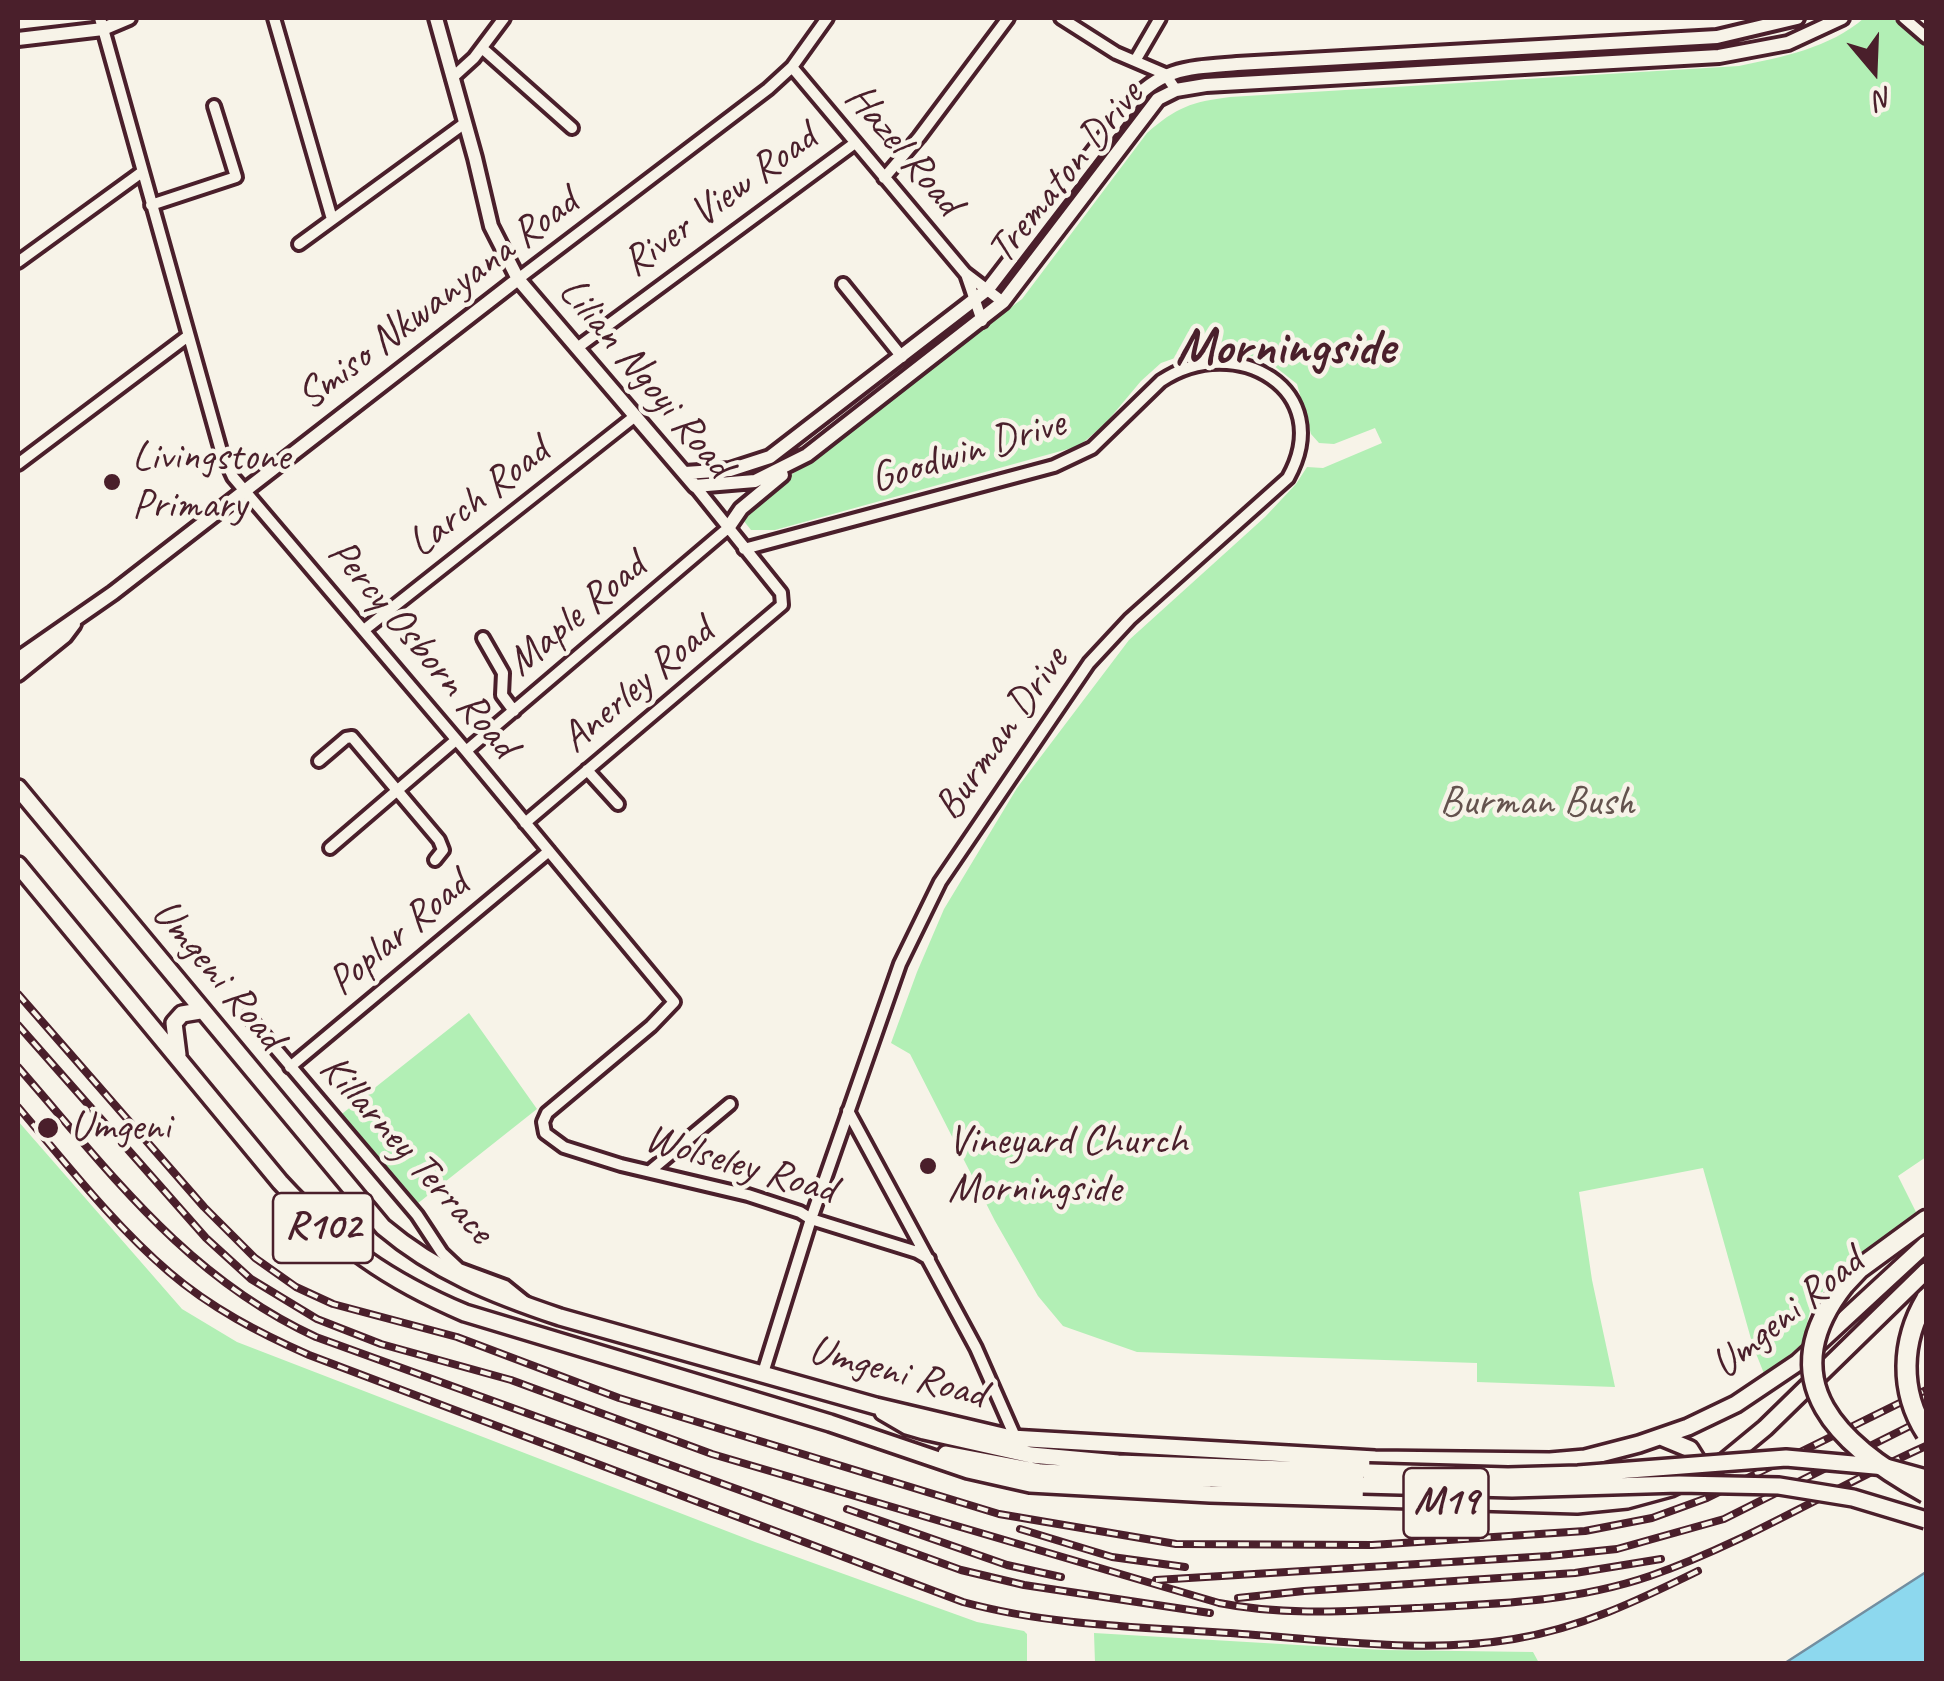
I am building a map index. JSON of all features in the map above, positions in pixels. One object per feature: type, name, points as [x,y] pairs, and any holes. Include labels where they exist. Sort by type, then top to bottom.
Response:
[{"type":"highway","points":[[1926,1220],[1859,1269],[1840,1290],[1821,1321],[1814,1366],[1820,1400],[1838,1432],[1870,1460],[1926,1493]]},
{"type":"highway","points":[[1926,1299],[1915,1322],[1906,1368],[1914,1409],[1926,1433]]},
{"type":"main road","name":"Umgeni Road","points":[[18,788],[383,1227],[433,1266],[530,1308],[876,1406],[1016,1439],[1375,1458],[1516,1462],[1584,1458],[1661,1437],[1712,1416],[1762,1388],[1797,1363],[1926,1244]]},
{"type":"main road","name":"Umgeni Road","points":[[18,864],[280,1182],[317,1222],[392,1279],[480,1318],[968,1470],[1030,1484],[1210,1494],[1577,1505],[1627,1500],[1671,1488],[1705,1473],[1765,1428],[1926,1271]]},
{"type":"main road","points":[[179,1058],[174,1022],[182,1014],[200,1011]]},
{"type":"main road","points":[[876,1406],[907,1426],[1031,1456],[1512,1489],[1679,1484],[1764,1486],[1854,1498],[1926,1520]]},
{"type":"main road","points":[[1661,1437],[1690,1449],[1705,1473]]},
{"type":"main road","points":[[888,1442],[1041,1472],[1366,1478],[1508,1476],[1786,1458],[1886,1468],[1926,1478]]},
{"type":"street","points":[[18,39],[128,18]]},
{"type":"street","points":[[274,18],[332,219]]},
{"type":"street","name":"Lilian Ngoyi Road","points":[[436,18],[490,226],[518,279],[695,486],[781,594]]},
{"type":"street","points":[[452,78],[482,48],[504,18]]},
{"type":"street","name":"Smiso Nkwanyana Road","points":[[18,659],[75,622],[768,90],[792,68],[825,18]]},
{"type":"street","points":[[884,178],[920,138],[1008,18]]},
{"type":"street","points":[[1061,18],[1100,44],[1165,74],[1176,90]]},
{"type":"street","points":[[1135,61],[1160,18]]},
{"type":"street","name":"Trematon Drive","points":[[684,473],[746,467],[759,462],[988,289],[1149,84],[1165,74],[1210,66],[1717,37],[1796,18]]},
{"type":"street","name":"Trematon Drive","points":[[695,486],[755,481],[801,458],[982,322],[1003,302],[1158,99],[1176,90],[1720,56],[1788,43],[1842,18]]},
{"type":"street","points":[[1904,18],[1926,37]]},
{"type":"street","name":"Percy Osborn Road","points":[[101,23],[226,464],[674,1002],[651,1026],[560,1101],[543,1122]]},
{"type":"street","points":[[1717,37],[1720,56]]},
{"type":"street","points":[[1587,44],[1587,64]]},
{"type":"street","points":[[482,48],[572,128]]},
{"type":"street","points":[[1480,50],[1480,70]]},
{"type":"street","points":[[1395,56],[1396,75]]},
{"type":"street","points":[[1277,62],[1278,81]]},
{"type":"street","name":"Hazel Road","points":[[792,68],[966,273],[1003,302]]},
{"type":"street","points":[[1146,68],[1158,99]]},
{"type":"street","points":[[152,205],[236,177],[214,106]]},
{"type":"street","points":[[299,244],[465,123]]},
{"type":"street","name":"River View Road","points":[[577,348],[854,143]]},
{"type":"street","points":[[18,262],[142,172]]},
{"type":"street","points":[[1067,187],[1084,197]]},
{"type":"street","name":"Hazel Road","points":[[966,273],[982,322]]},
{"type":"street","points":[[843,284],[902,357]]},
{"type":"street","points":[[18,464],[188,336]]},
{"type":"street","name":"Goodwin Drive","points":[[744,549],[1065,462],[1092,448],[1161,380],[1204,362],[1236,362],[1274,379],[1297,410],[1298,456]]},
{"type":"street","points":[[866,384],[880,399]]},
{"type":"street","name":"Larch Road","points":[[364,630],[634,417]]},
{"type":"street","points":[[784,446],[781,459],[801,458]]},
{"type":"street","name":"Burman Drive","points":[[763,1373],[811,1220],[900,964],[931,898],[1070,688],[1130,619],[1288,478],[1298,456]]},
{"type":"street","points":[[728,528],[751,499],[801,458]]},
{"type":"street","name":"Maple Road","points":[[466,751],[728,528]]},
{"type":"street","name":"Anerley Road","points":[[525,823],[780,608],[781,594]]},
{"type":"street","name":"Smiso Nkwanyana Road","points":[[18,674],[65,636],[75,622]]},
{"type":"street","points":[[482,638],[503,672],[502,695],[514,711]]},
{"type":"street","points":[[319,761],[346,738],[352,738],[442,845],[443,850],[435,860]]},
{"type":"street","points":[[330,848],[456,740]]},
{"type":"street","points":[[587,770],[618,804]]},
{"type":"street","name":"Poplar Road","points":[[290,1067],[549,851]]},
{"type":"street","name":"Killarney Terrace","points":[[248,1016],[417,1216],[451,1262],[506,1286],[530,1308]]},
{"type":"street","points":[[650,1172],[730,1104]]},
{"type":"street","points":[[848,1112],[976,1348],[1016,1439]]},
{"type":"street","name":"Wolseley Road","points":[[543,1122],[545,1133],[564,1147],[800,1212],[811,1220],[917,1252],[929,1260]]},
{"type":"green space","name":"Burman Bush","points":[[1864,18],[1892,18],[1926,45],[1926,1157],[1898,1176],[1917,1214],[1831,1279],[1810,1311],[1802,1344],[1765,1376],[1703,1168],[1579,1192],[1592,1280],[1615,1387],[1477,1382],[1477,1363],[1137,1352],[1063,1326],[1038,1296],[995,1221],[910,1054],[891,1043],[944,909],[1017,788],[1129,640],[1265,517],[1307,467],[1323,468],[1382,443],[1375,428],[1334,444],[1319,443],[1311,434],[1297,384],[1264,358],[1220,351],[1192,352],[1161,363],[1105,424],[1079,446],[775,530],[751,530],[743,520],[745,510],[1022,299],[1147,133],[1185,107],[1230,97],[1739,66],[1821,44]]},
{"type":"green space","points":[[469,1013],[537,1109],[417,1204],[338,1117]]},
{"type":"green space","points":[[18,1121],[182,1309],[237,1342],[755,1542],[977,1622],[1024,1631],[1027,1663],[18,1663]]},
{"type":"green space","points":[[1094,1633],[1383,1650],[1533,1652],[1539,1663],[1095,1663]]},
{"type":"water","points":[[1926,1572],[1926,1663],[1785,1663]]},
{"type":"railway","points":[[18,994],[204,1207],[255,1258],[296,1287],[333,1304],[457,1337],[619,1398],[999,1514],[1176,1544],[1372,1545],[1585,1531],[1652,1518],[1707,1498],[1926,1390]]},
{"type":"railway","points":[[18,1025],[206,1238],[251,1279],[317,1319],[381,1344],[511,1380],[712,1454],[1219,1603],[1268,1610],[1342,1611],[1505,1603],[1621,1585],[1721,1548],[1926,1446]]},
{"type":"railway","points":[[18,1067],[118,1183],[189,1253],[270,1312],[316,1337],[961,1570],[1024,1585],[1210,1613]]},
{"type":"railway","points":[[18,1107],[148,1253],[202,1297],[254,1329],[309,1355],[963,1602],[1032,1617],[1102,1625],[1446,1645],[1514,1639],[1563,1628],[1698,1571]]},
{"type":"railway","points":[[1156,1580],[1617,1549],[1724,1519],[1926,1418]]},
{"type":"railway","points":[[847,1509],[1007,1565],[1061,1577]]},
{"type":"railway","points":[[1020,1529],[1112,1557],[1185,1567]]},
{"type":"railway","points":[[1238,1598],[1575,1573],[1661,1559]]},
{"type":"place","name":"Livingstone Primary","points":[[112,482]]},
{"type":"place","name":"Umgeni","points":[[48,1128]]},
{"type":"place","name":"Vineyard Church Morningside","points":[[928,1166]]},
{"type":"district","name":"Morningside","points":[[1285,349]]}]
